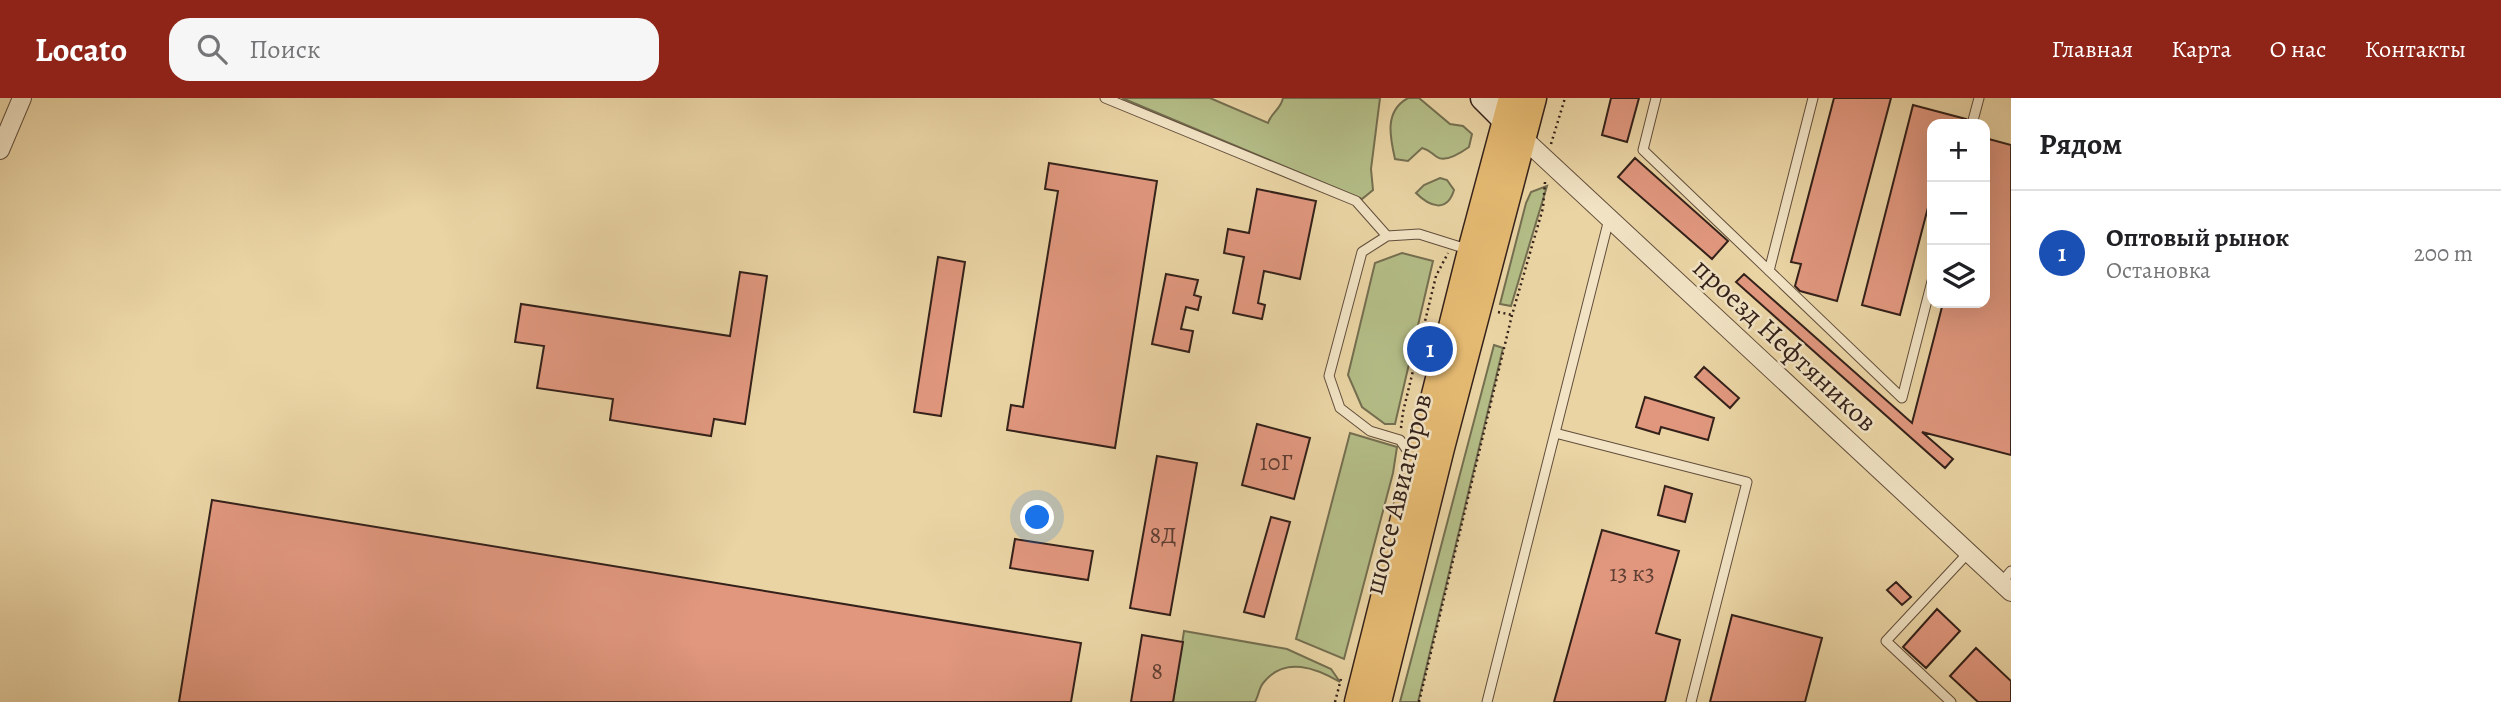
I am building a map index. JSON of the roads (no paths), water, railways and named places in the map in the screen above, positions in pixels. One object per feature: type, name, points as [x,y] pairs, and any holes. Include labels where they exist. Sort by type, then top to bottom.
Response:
[{"type":"main road","points":[[1483,98],[1514,119]]},
{"type":"main road","name":"шоссе Авиаторов","points":[[1358,702],[1418,464],[1462,248],[1514,119],[1533,98]]},
{"type":"main road","name":"шоссе Авиаторов","points":[[1378,702],[1441,448],[1514,119]]},
{"type":"street","points":[[0,150],[22,98]]},
{"type":"street","name":"проезд Нефтяников","points":[[1514,119],[1547,160],[1969,552],[2008,582]]},
{"type":"lane","points":[[1105,98],[1356,201],[1387,236]]},
{"type":"lane","points":[[1656,98],[1643,150],[1902,398],[1927,300]]},
{"type":"lane","points":[[1769,271],[1813,98]]},
{"type":"lane","points":[[1973,119],[1979,98]]},
{"type":"lane","points":[[1487,702],[1609,217]]},
{"type":"lane","points":[[1418,464],[1400,440],[1370,431],[1340,408],[1329,376],[1362,252],[1387,236],[1419,234],[1462,248]]},
{"type":"lane","points":[[1555,433],[1747,482],[1692,702]]},
{"type":"lane","points":[[1951,702],[1886,641],[1969,552]]},
{"type":"place","name":"Оптовый рынок","points":[[1430,349]]}]
